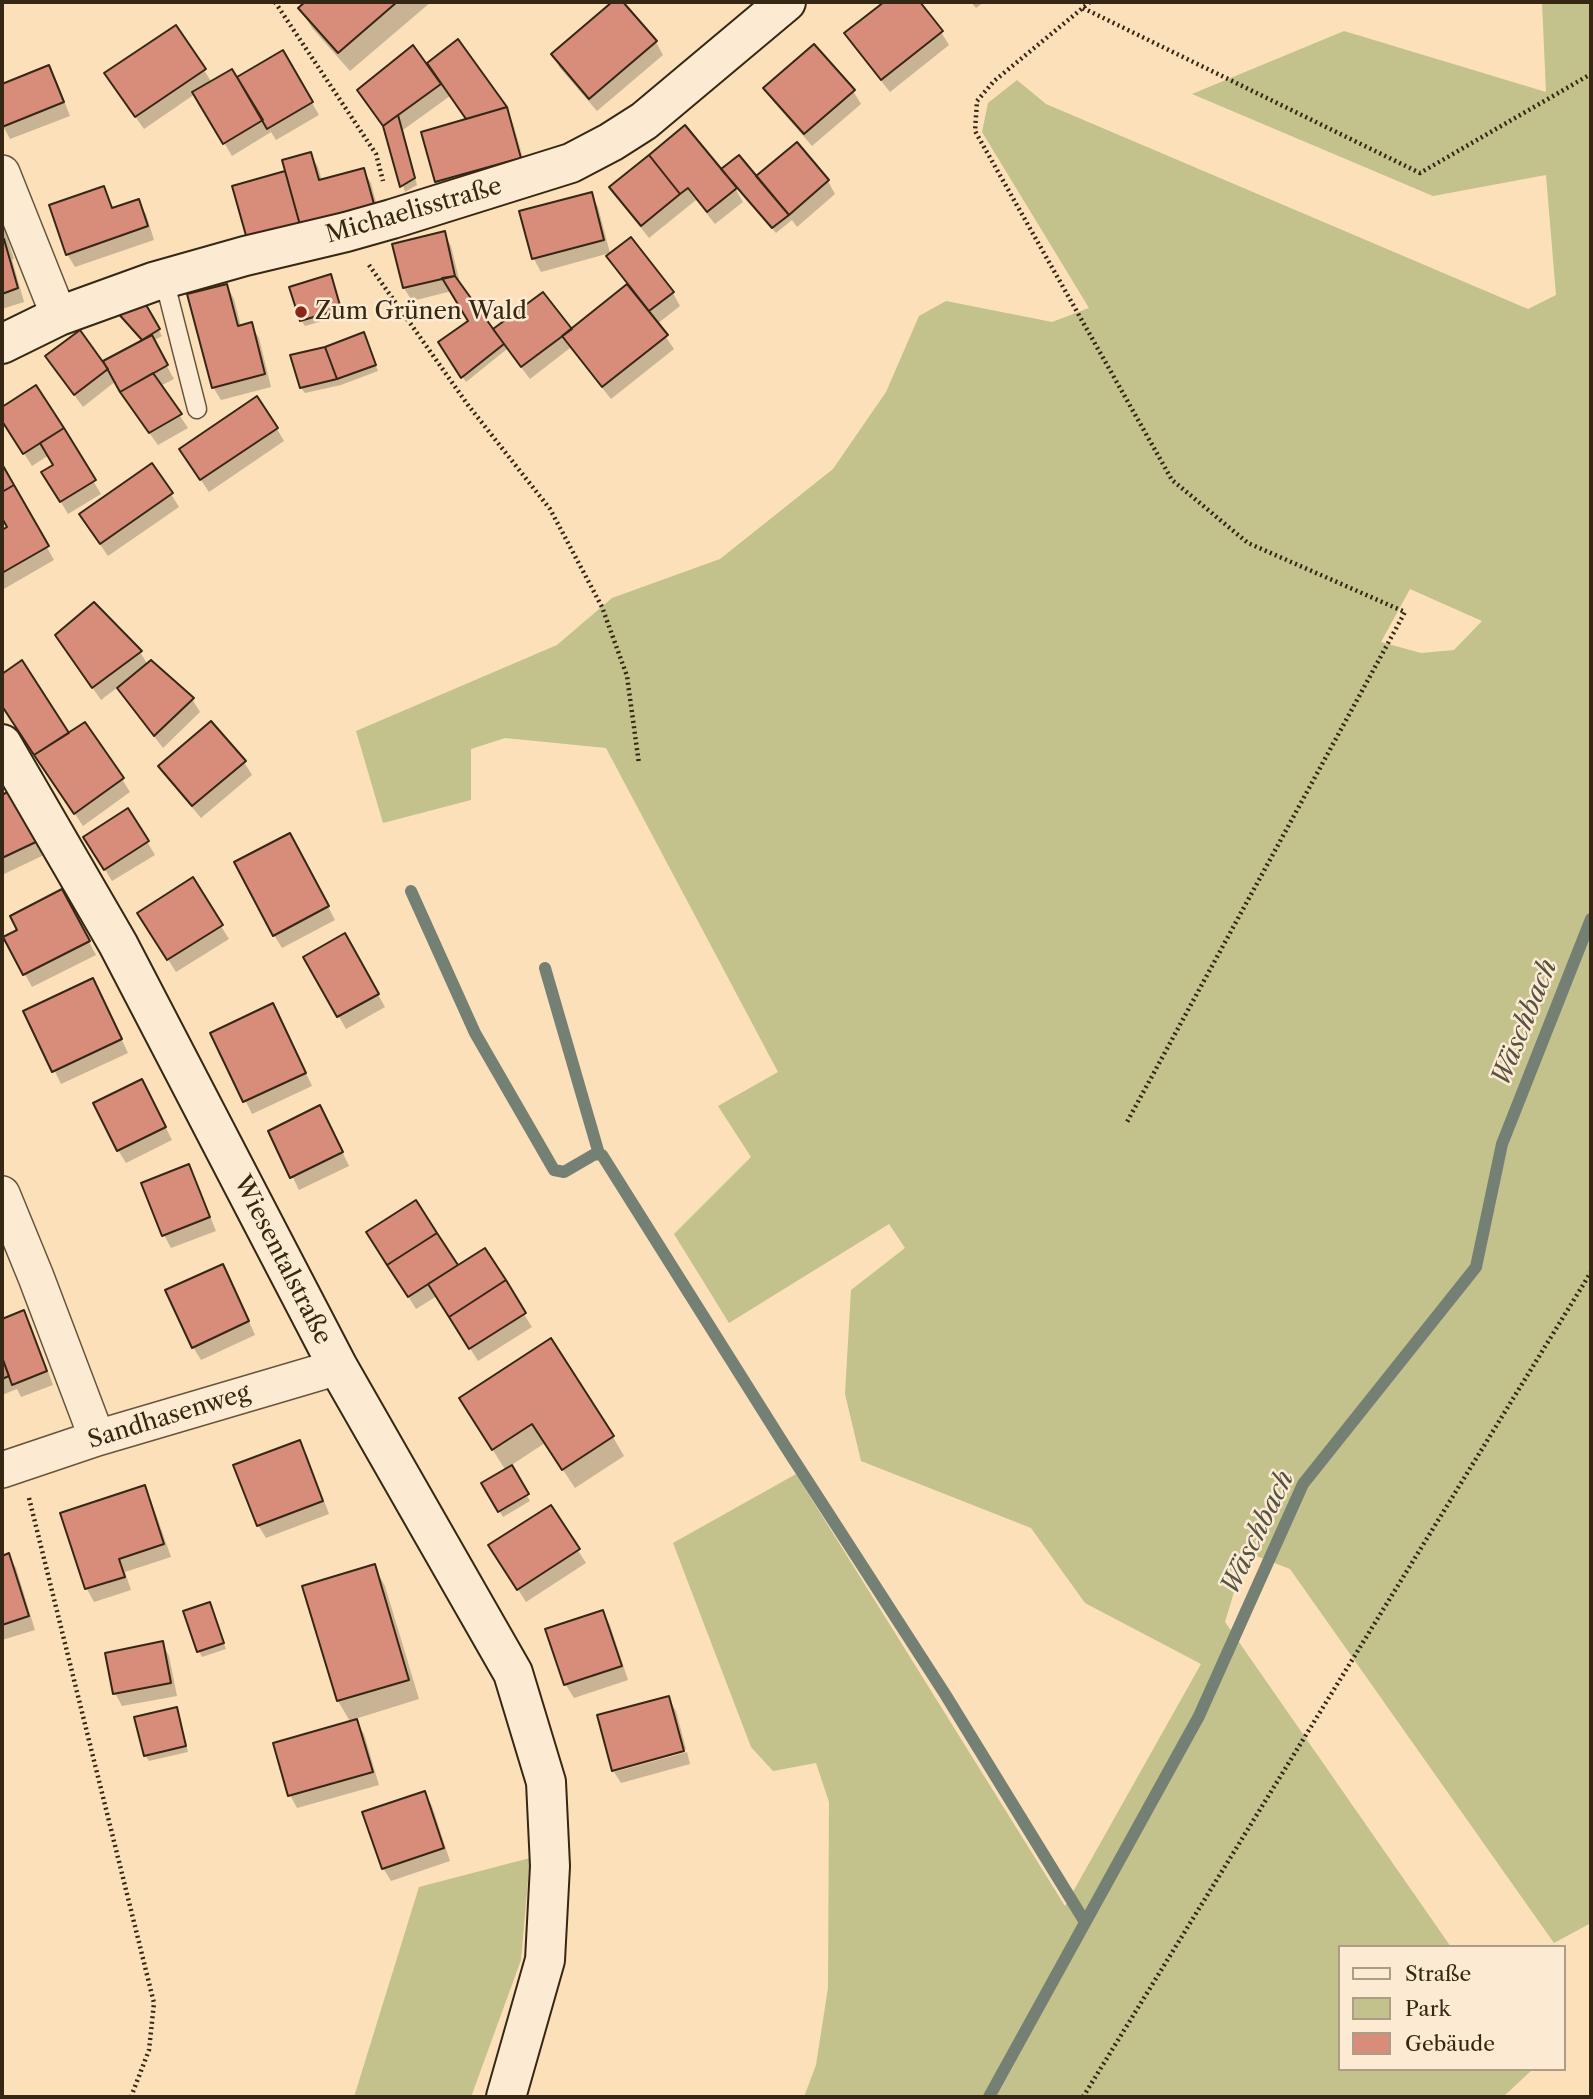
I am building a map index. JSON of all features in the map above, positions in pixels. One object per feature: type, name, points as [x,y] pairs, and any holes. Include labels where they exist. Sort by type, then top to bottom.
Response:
[{"type":"street","name":"Michaelisstraße","points":[[2,344],[59,316],[164,279],[392,219],[571,163],[643,121],[786,2]]},
{"type":"street","points":[[2,173],[59,316]]},
{"type":"street","name":"Wiesentalstraße","points":[[2,744],[118,944],[338,1367],[513,1673],[546,1782],[550,1866],[545,1960],[506,2097]]},
{"type":"street","points":[[2,1194],[97,1438]]},
{"type":"street","name":"Sandhasenweg","points":[[11,1466],[338,1367]]},
{"type":"lane","points":[[164,279],[197,409]]},
{"type":"path","points":[[275,2],[376,153],[392,219]]},
{"type":"path","points":[[1090,2],[994,81],[977,101],[975,131],[1172,480],[1248,543],[1405,612],[1127,1122]]},
{"type":"path","points":[[1083,8],[1420,173],[1591,74]]},
{"type":"path","points":[[346,232],[468,405],[550,509],[602,607],[627,676],[639,764]]},
{"type":"path","points":[[1083,2097],[1591,1272]]},
{"type":"path","points":[[11,1466],[154,2003],[149,2050],[131,2097]]},
{"type":"green space","points":[[1542,2],[1591,2],[1591,1923],[1554,1943],[1290,1569],[1246,1552],[1225,1622],[1450,1945],[1338,1945],[1338,2071],[1531,2071],[1503,2097],[804,2097],[816,2065],[828,1988],[829,1802],[816,1763],[773,1771],[751,1747],[673,1543],[796,1474],[1065,1906],[1201,1664],[1085,1603],[1031,1528],[861,1461],[845,1394],[851,1290],[905,1248],[889,1224],[729,1323],[674,1234],[751,1157],[718,1106],[778,1072],[606,748],[505,738],[471,749],[471,800],[383,823],[356,731],[557,645],[612,598],[720,559],[833,469],[886,392],[919,316],[946,301],[1052,322],[1089,308],[982,132],[988,103],[1017,80],[1046,104],[1528,309],[1556,295],[1546,175],[1433,196],[1192,94],[1344,31],[1546,92]],"holes":[[[1410,589],[1482,621],[1454,650],[1421,653],[1381,642]]]},
{"type":"green space","points":[[530,1858],[521,1960],[471,2097],[354,2097],[419,1887]]},
{"type":"building","points":[[305,2],[397,2],[338,53],[298,8]]},
{"type":"building","points":[[612,2],[623,2],[657,41],[589,99],[551,54]]},
{"type":"building","points":[[884,2],[920,2],[943,31],[881,80],[844,33]]},
{"type":"building","points":[[176,25],[206,69],[135,117],[104,73]]},
{"type":"building","points":[[458,39],[507,107],[466,119],[427,63]]},
{"type":"building","points":[[814,44],[855,90],[804,134],[763,88]]},
{"type":"building","points":[[413,45],[441,84],[383,126],[357,90]]},
{"type":"building","points":[[283,50],[313,102],[267,129],[237,77]]},
{"type":"building","points":[[49,65],[64,102],[2,127],[2,84]]},
{"type":"building","points":[[232,69],[263,120],[223,144],[192,92]]},
{"type":"building","points":[[507,107],[521,158],[435,182],[421,132]]},
{"type":"building","points":[[398,115],[415,178],[400,187],[383,126]]},
{"type":"building","points":[[685,125],[737,188],[707,212],[688,188],[680,194],[649,155]]},
{"type":"building","points":[[797,142],[829,180],[789,215],[756,176]]},
{"type":"building","points":[[311,152],[319,180],[364,168],[374,204],[300,225],[282,160]]},
{"type":"building","points":[[649,155],[680,194],[641,226],[609,187]]},
{"type":"building","points":[[739,155],[789,215],[772,228],[721,169]]},
{"type":"building","points":[[285,171],[300,225],[247,239],[232,186]]},
{"type":"building","points":[[104,186],[112,208],[139,199],[148,226],[66,255],[49,205]]},
{"type":"building","points":[[592,192],[604,240],[532,259],[519,211]]},
{"type":"building","points":[[445,231],[455,276],[403,288],[392,244]]},
{"type":"building","points":[[631,237],[674,292],[649,311],[606,256]]},
{"type":"building","points":[[4,239],[18,288],[2,294],[2,240]]},
{"type":"building","points":[[331,274],[341,309],[300,321],[289,287]]},
{"type":"building","points":[[455,276],[504,344],[461,378],[438,342],[468,321],[442,278]]},
{"type":"building","points":[[227,284],[238,326],[252,322],[265,374],[212,388],[187,294]]},
{"type":"building","points":[[627,284],[668,335],[602,387],[562,336]]},
{"type":"building","points":[[543,292],[572,329],[521,367],[493,329]]},
{"type":"building","points":[[145,303],[160,329],[142,340],[116,311]]},
{"type":"building","points":[[80,330],[108,369],[74,395],[45,356]]},
{"type":"building","points":[[364,332],[376,365],[337,379],[325,347]]},
{"type":"building","points":[[152,335],[168,365],[120,392],[103,361]]},
{"type":"building","points":[[325,347],[337,379],[300,388],[290,355]]},
{"type":"building","points":[[153,373],[182,414],[149,433],[120,392]]},
{"type":"building","points":[[36,385],[64,428],[23,454],[2,421],[2,407]]},
{"type":"building","points":[[257,396],[278,428],[200,480],[179,449]]},
{"type":"building","points":[[64,428],[96,480],[60,502],[41,472],[53,465],[40,443]]},
{"type":"building","points":[[152,463],[173,493],[100,544],[79,514]]},
{"type":"building","points":[[2,464],[14,485],[2,492]]},
{"type":"building","points":[[14,485],[49,546],[2,573],[2,530],[7,527],[2,518],[2,492]]},
{"type":"building","points":[[94,602],[142,651],[92,688],[55,635]]},
{"type":"building","points":[[22,660],[69,733],[34,755],[2,706],[2,674]]},
{"type":"building","points":[[151,660],[194,698],[154,736],[117,688]]},
{"type":"building","points":[[211,721],[246,761],[192,806],[158,766]]},
{"type":"building","points":[[85,722],[124,778],[74,814],[34,755]]},
{"type":"building","points":[[13,789],[38,841],[2,858],[2,795]]},
{"type":"building","points":[[128,808],[149,841],[104,870],[83,837]]},
{"type":"building","points":[[290,833],[329,906],[273,936],[234,862]]},
{"type":"building","points":[[193,877],[223,925],[167,960],[137,913]]},
{"type":"building","points":[[62,889],[90,941],[23,975],[3,937],[17,930],[10,916]]},
{"type":"building","points":[[345,933],[379,994],[337,1017],[303,957]]},
{"type":"building","points":[[93,978],[122,1039],[52,1072],[23,1011]]},
{"type":"building","points":[[273,1003],[306,1073],[243,1102],[210,1033]]},
{"type":"building","points":[[142,1079],[166,1127],[117,1151],[93,1103]]},
{"type":"building","points":[[320,1105],[343,1152],[290,1178],[268,1131]]},
{"type":"building","points":[[189,1164],[210,1217],[162,1236],[141,1183]]},
{"type":"building","points":[[416,1200],[437,1233],[387,1265],[366,1232]]},
{"type":"building","points":[[437,1233],[458,1265],[408,1297],[387,1265]]},
{"type":"building","points":[[485,1248],[506,1280],[449,1317],[428,1284]]},
{"type":"building","points":[[223,1264],[249,1321],[192,1348],[165,1290]]},
{"type":"building","points":[[506,1280],[526,1313],[469,1349],[449,1317]]},
{"type":"building","points":[[24,1310],[47,1371],[12,1385],[2,1357],[2,1319]]},
{"type":"building","points":[[551,1338],[614,1436],[562,1470],[532,1424],[492,1450],[459,1398]]},
{"type":"building","points":[[2,1357],[9,1376],[2,1379]]},
{"type":"building","points":[[300,1440],[323,1501],[257,1526],[233,1465]]},
{"type":"building","points":[[512,1465],[529,1494],[498,1512],[481,1483]]},
{"type":"building","points":[[145,1485],[164,1544],[119,1559],[125,1577],[85,1589],[60,1513]]},
{"type":"building","points":[[551,1505],[580,1549],[517,1590],[488,1545]]},
{"type":"building","points":[[9,1553],[29,1616],[2,1625],[2,1556]]},
{"type":"building","points":[[375,1564],[409,1680],[337,1701],[302,1586]]},
{"type":"building","points":[[210,1602],[224,1643],[197,1652],[183,1611]]},
{"type":"building","points":[[603,1610],[622,1666],[564,1685],[545,1629]]},
{"type":"building","points":[[163,1641],[171,1683],[113,1694],[105,1653]]},
{"type":"building","points":[[669,1696],[684,1751],[612,1771],[597,1715]]},
{"type":"building","points":[[177,1707],[186,1746],[144,1756],[134,1717]]},
{"type":"building","points":[[357,1719],[373,1772],[288,1796],[273,1743]]},
{"type":"building","points":[[425,1791],[444,1848],[382,1869],[362,1812]]},
{"type":"waterway","points":[[411,891],[475,1033],[554,1170],[564,1172],[595,1154],[602,1155],[945,1694],[1085,1922]]},
{"type":"waterway","name":"Wäschbach","points":[[989,2097],[1199,1716],[1303,1484],[1476,1267],[1502,1144],[1591,919]]},
{"type":"waterway","points":[[545,968],[599,1154]]},
{"type":"place","name":"Zum Grünen Wald","points":[[301,312]]}]
